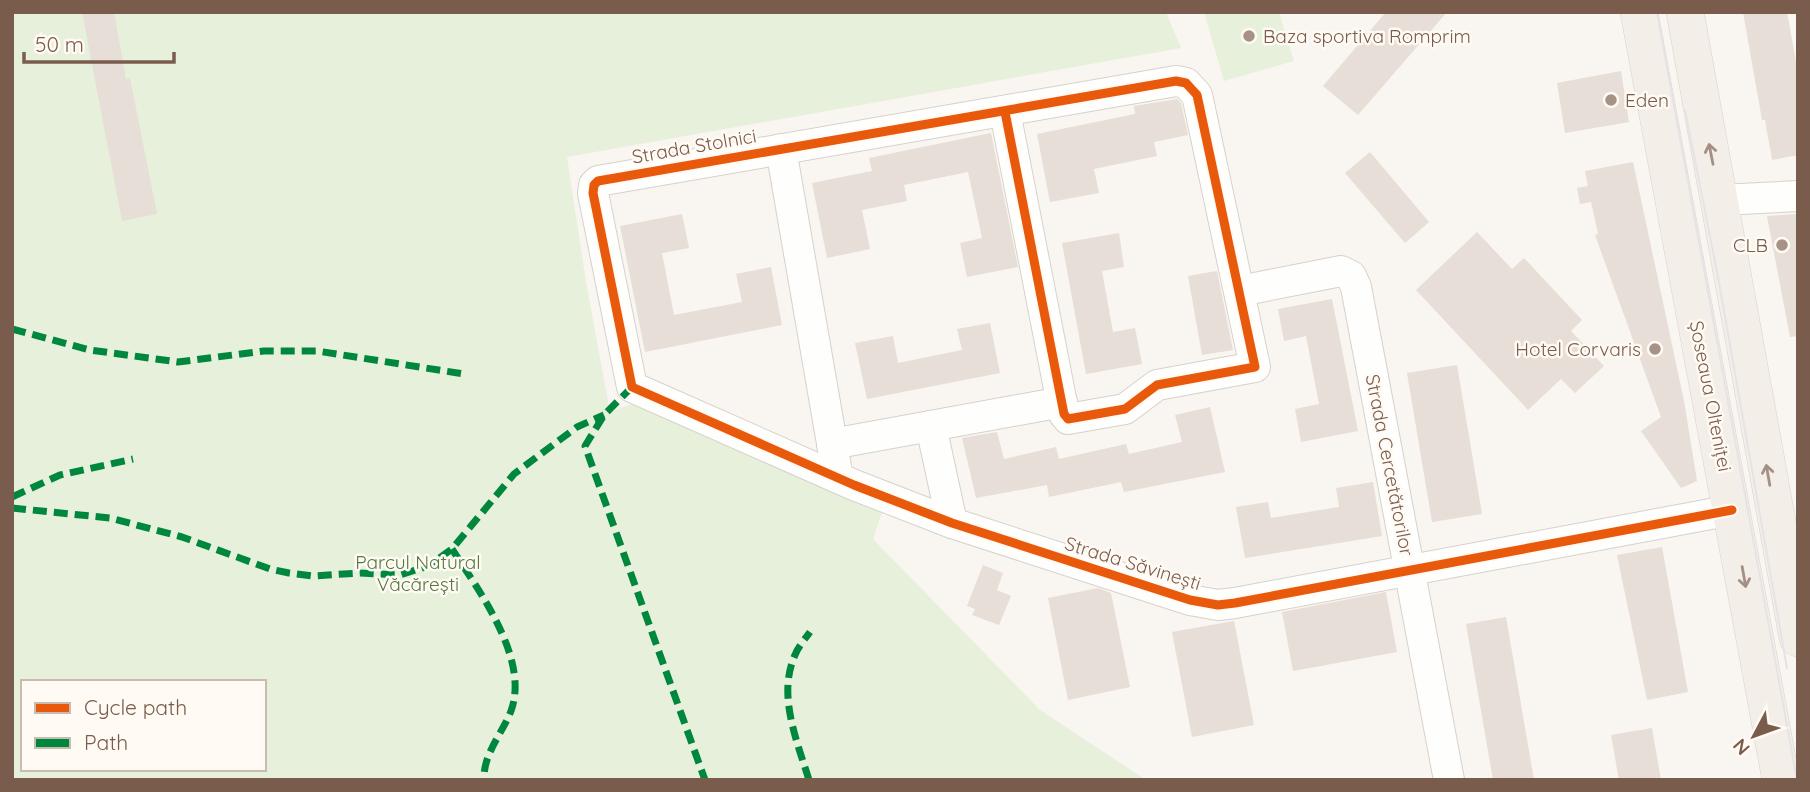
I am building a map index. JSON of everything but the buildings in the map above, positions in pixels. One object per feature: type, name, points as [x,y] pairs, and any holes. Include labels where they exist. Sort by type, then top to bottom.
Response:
[{"type":"main road","name":"Șoseaua Olteniței","points":[[1639,12],[1781,780]]},
{"type":"main road","points":[[1685,12],[1720,200],[1787,522],[1798,638]]},
{"type":"street","name":"Strada Stolnici","points":[[632,387],[593,193],[594,185],[598,181],[1176,81],[1186,83],[1197,95],[1240,291]]},
{"type":"street","points":[[1005,111],[1064,414],[1068,419],[1125,409],[1157,385],[1255,367],[1240,291]]},
{"type":"street","points":[[781,149],[838,478]]},
{"type":"street","points":[[1720,200],[1798,196]]},
{"type":"street","name":"Strada Cercetătorilor","points":[[1240,291],[1341,271],[1351,275],[1356,287],[1449,780]]},
{"type":"street","name":"Strada Săvinești","points":[[632,387],[838,478],[952,523],[1206,604],[1235,603],[1732,510]]},
{"type":"street","points":[[832,444],[1062,402]]},
{"type":"street","points":[[931,426],[952,523]]},
{"type":"green space","name":"Parcul Natural Văcărești","points":[[12,12],[1166,12],[1181,48],[567,157],[610,412],[632,404],[882,512],[873,539],[1040,710],[1146,780],[12,780]]},
{"type":"green space","name":"Baza sportiva Romprim","points":[[1204,12],[1279,12],[1294,61],[1224,81]]},
{"type":"tram line","points":[[1657,12],[1797,780]]},
{"type":"tram line","points":[[1685,110],[1718,277],[1787,668]]},
{"type":"marked path","points":[[12,329],[90,350],[178,362],[264,351],[317,351],[464,374]]},
{"type":"marked path","points":[[632,387],[604,415],[585,446],[705,780]]},
{"type":"marked path","points":[[12,508],[110,518],[182,537],[270,569],[289,573],[312,576],[360,573],[400,575],[428,566],[452,549],[514,474],[577,427],[604,415]]},
{"type":"marked path","points":[[12,497],[60,475],[133,459]]},
{"type":"marked path","points":[[452,549],[499,626],[514,670],[515,691],[511,711],[490,753],[484,780]]},
{"type":"marked path","points":[[809,780],[791,718],[788,686],[795,655],[810,632]]},
{"type":"cycle path","points":[[1005,112],[1064,414],[1068,419],[1125,409],[1157,385],[1255,367],[1197,95],[1186,83],[1176,81],[598,181],[594,185],[593,193],[632,387],[854,485],[952,523],[1190,600],[1218,605],[1732,510]]},
{"type":"place","name":"Baza sportiva Romprim","points":[[1249,36]]},
{"type":"place","name":"Eden","points":[[1611,100]]},
{"type":"place","name":"CLB","points":[[1782,245]]},
{"type":"place","name":"Hotel Corvaris","points":[[1655,349]]}]
